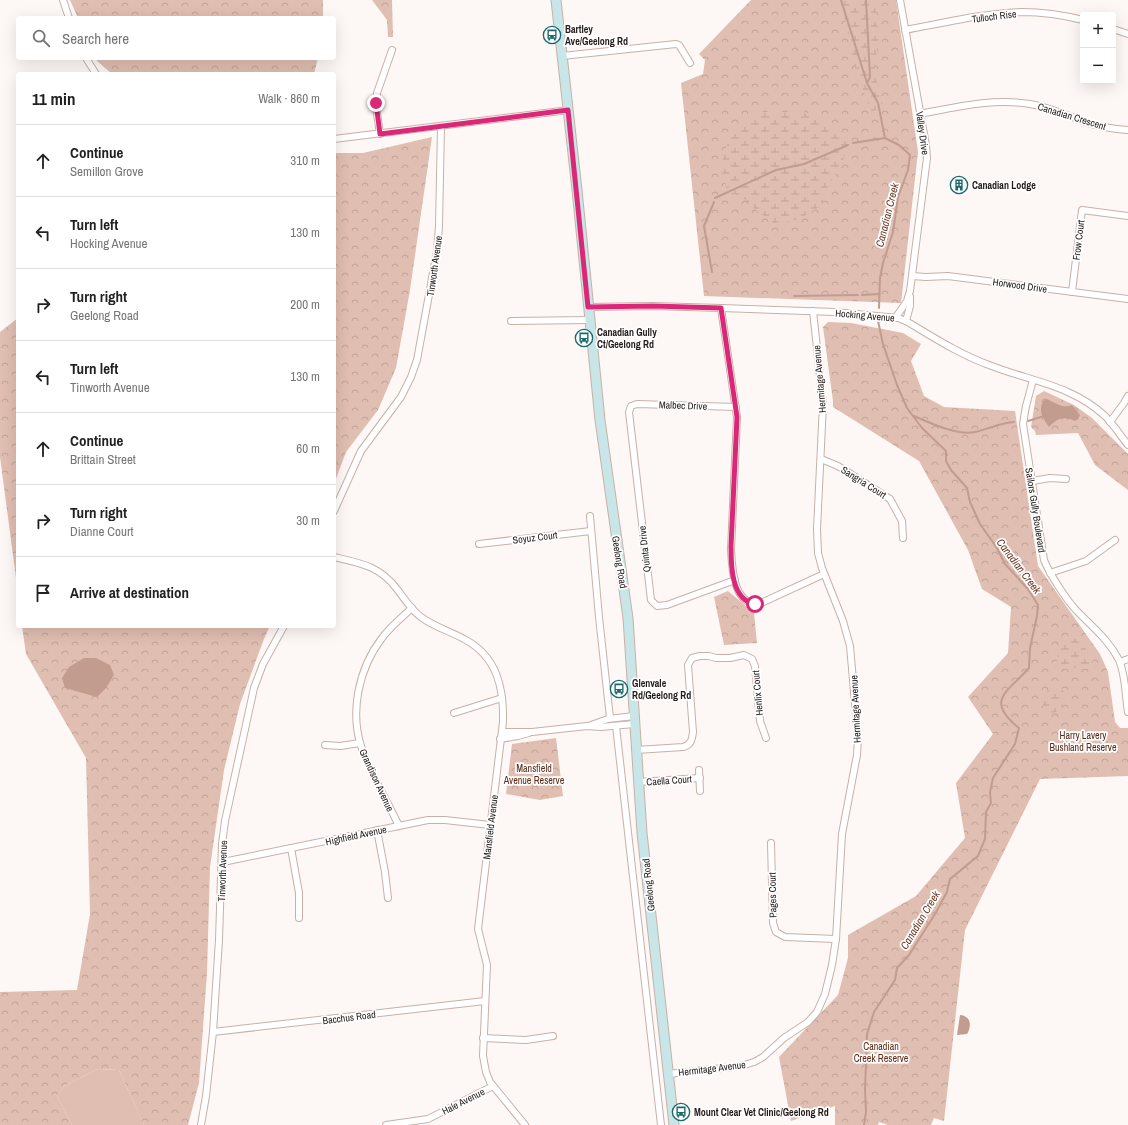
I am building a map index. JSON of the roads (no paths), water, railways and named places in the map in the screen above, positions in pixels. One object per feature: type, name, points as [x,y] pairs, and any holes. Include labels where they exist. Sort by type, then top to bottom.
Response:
[{"type":"main road","name":"Geelong Road","points":[[556,0],[605,465],[625,597],[638,782],[674,1125]]},
{"type":"street","points":[[63,0],[67,16]]},
{"type":"street","name":"Valley Drive","points":[[900,0],[927,158],[910,291],[910,306],[906,321]]},
{"type":"street","name":"Tulloch Rise","points":[[905,30],[988,15],[1013,13],[1049,14],[1080,19]]},
{"type":"street","points":[[1116,30],[1128,34]]},
{"type":"street","points":[[562,56],[676,44],[679,45],[690,64]]},
{"type":"street","points":[[380,134],[376,106],[377,93],[392,50]]},
{"type":"street","points":[[87,60],[95,72]]},
{"type":"street","name":"Canadian Crescent","points":[[920,114],[984,103],[1009,102],[1035,105],[1054,110],[1089,123],[1128,130]]},
{"type":"street","points":[[336,139],[568,110]]},
{"type":"street","name":"Tinworth Avenue","points":[[336,507],[361,451],[401,397],[411,377],[417,360],[437,252],[441,126]]},
{"type":"street","name":"Frow Court","points":[[1072,292],[1082,210],[1128,216]]},
{"type":"street","name":"Horwood Drive","points":[[912,276],[948,276],[1128,299]]},
{"type":"street","name":"Valley Drive","points":[[896,317],[906,301],[910,291]]},
{"type":"street","name":"Hocking Avenue","points":[[588,307],[653,306],[721,308],[813,311],[896,317],[906,321],[964,355],[994,367],[1055,386],[1079,397],[1099,411],[1110,422],[1128,445]]},
{"type":"street","points":[[721,308],[737,422],[731,546],[737,589],[741,596],[749,602],[757,604],[765,602],[824,574]]},
{"type":"street","name":"Hermitage Avenue","points":[[668,1074],[741,1066],[763,1057],[784,1038],[808,1022],[818,1010],[825,994],[831,973],[836,939],[842,834],[858,743],[850,646],[843,621],[824,574],[819,557],[817,538],[823,395],[813,311]]},
{"type":"street","points":[[511,321],[590,320]]},
{"type":"street","name":"Sailors Gully Boulevard","points":[[1034,380],[1023,422],[1043,555],[1050,573],[1075,609],[1106,640],[1120,662],[1124,679],[1128,712]]},
{"type":"street","points":[[1110,422],[1128,396]]},
{"type":"street","name":"Malbec Drive","points":[[631,406],[637,404],[736,407]]},
{"type":"street","name":"Quinta Drive","points":[[631,406],[629,410],[629,417],[651,600],[657,606],[667,605],[735,580]]},
{"type":"street","name":"Sangria Court","points":[[821,459],[838,466],[888,497],[902,521],[903,538]]},
{"type":"street","points":[[1032,481],[1050,478],[1066,479]]},
{"type":"street","points":[[590,516],[597,597],[612,718],[615,726],[662,1125]]},
{"type":"street","name":"Soyuz Court","points":[[480,544],[591,531]]},
{"type":"street","points":[[1050,573],[1086,561],[1115,540]]},
{"type":"street","name":"Mansfield Avenue","points":[[336,558],[362,564],[379,571],[391,580],[412,608],[425,619],[468,641],[484,654],[492,665],[498,678],[502,698],[501,735],[478,929],[487,962],[483,1038],[484,1063],[487,1075],[493,1086],[525,1125]]},
{"type":"street","name":"Grandison Avenue","points":[[399,826],[365,758],[360,743],[357,720],[357,702],[359,686],[374,649],[385,634],[412,608]]},
{"type":"street","name":"Tinworth Avenue","points":[[201,1125],[206,1096],[213,1032],[223,862],[222,844],[254,688],[265,658],[283,628]]},
{"type":"street","name":"Henlix Court","points":[[636,750],[683,746],[691,742],[693,732],[688,665],[692,658],[700,656],[730,658],[744,655],[753,660],[755,666],[760,722],[766,738]]},
{"type":"street","points":[[1120,662],[1128,659]]},
{"type":"street","points":[[454,713],[502,698]]},
{"type":"street","points":[[587,726],[612,718],[634,720]]},
{"type":"street","points":[[501,735],[518,736],[532,732],[587,726],[615,726],[634,720]]},
{"type":"street","points":[[325,745],[344,746],[360,743]]},
{"type":"street","points":[[699,770],[700,791]]},
{"type":"street","name":"Caella Court","points":[[638,782],[700,778]]},
{"type":"street","name":"Highfield Avenue","points":[[223,862],[377,830],[434,820],[490,825]]},
{"type":"street","points":[[377,830],[388,898]]},
{"type":"street","name":"Pages Court","points":[[771,843],[773,923],[776,932],[785,937],[836,939]]},
{"type":"street","points":[[291,848],[299,893],[299,918]]},
{"type":"street","name":"Bacchus Road","points":[[213,1032],[485,1001]]},
{"type":"street","points":[[483,1038],[526,1040],[553,1036]]},
{"type":"street","name":"Hale Avenue","points":[[386,1125],[428,1119],[493,1086]]},
{"type":"waterway","points":[[841,0],[867,83]]},
{"type":"waterway","name":"Canadian Creek","points":[[866,0],[870,77],[867,83],[878,103],[885,138],[899,145],[910,155],[908,170],[898,197],[893,232],[883,263],[880,278],[879,308]]},
{"type":"waterway","points":[[853,143],[885,138]]},
{"type":"waterway","points":[[715,198],[776,170],[804,164],[848,145]]},
{"type":"waterway","points":[[712,272],[704,226],[714,202]]},
{"type":"waterway","points":[[862,295],[879,294]]},
{"type":"waterway","points":[[794,296],[858,295]]},
{"type":"waterway","name":"Canadian Creek","points":[[864,1125],[866,1112],[865,1090],[867,1034],[874,1012],[895,980],[897,968],[909,955],[935,914],[947,892],[950,879],[978,856],[985,839],[986,812],[991,803],[990,792],[993,778],[1015,744],[1019,728],[1003,710],[1001,703],[1007,690],[1029,668],[1030,648],[1038,605],[1028,589],[1005,564],[997,548],[980,524],[970,502],[967,488],[951,470],[946,461],[946,451],[922,428],[907,408],[897,385],[883,344],[878,321]]},
{"type":"waterway","points":[[914,416],[952,431],[968,433],[1014,422]]},
{"type":"waterway","points":[[1028,421],[1044,416]]},
{"type":"place","name":"Bartley Ave/Geelong Rd","points":[[552,35]]},
{"type":"place","name":"Canadian Lodge","points":[[959,185]]},
{"type":"place","name":"Canadian Gully Ct/Geelong Rd","points":[[584,338]]},
{"type":"place","name":"Glenvale Rd/Geelong Rd","points":[[619,689]]},
{"type":"place","name":"Mount Clear Vet Clinic/Geelong Rd","points":[[681,1112]]},
{"type":"park label","name":"Harry Lavery Bushland Reserve","points":[[1083,740]]},
{"type":"park label","name":"Mansfield Avenue Reserve","points":[[534,774]]},
{"type":"park label","name":"Canadian Creek Reserve","points":[[881,1052]]}]
